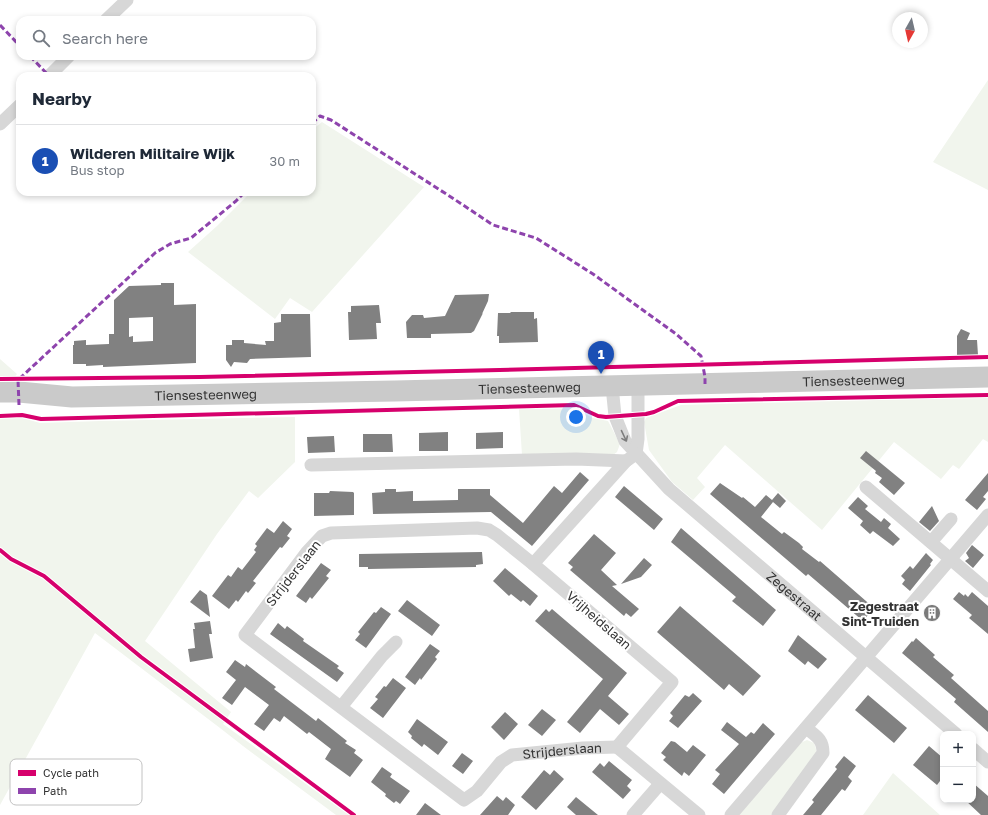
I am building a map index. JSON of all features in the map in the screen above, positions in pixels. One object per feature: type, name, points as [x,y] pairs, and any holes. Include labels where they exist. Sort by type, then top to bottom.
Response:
[{"type":"main road","name":"Tiensesteenweg","points":[[0,392],[19,392],[72,397],[988,377]]},
{"type":"main road","name":"Tiensesteenweg","points":[[0,406],[19,405],[72,397]]},
{"type":"street","points":[[110,16],[127,0]]},
{"type":"street","points":[[53,72],[65,60]]},
{"type":"street","points":[[0,124],[16,109]]},
{"type":"street","points":[[533,564],[631,458],[638,440],[638,385]]},
{"type":"street","name":"Zegestraat","points":[[612,386],[615,416],[631,458],[952,731]]},
{"type":"street","points":[[311,465],[631,458]]},
{"type":"street","points":[[866,487],[988,591]]},
{"type":"street","points":[[731,815],[988,515]]},
{"type":"street","points":[[931,542],[951,518]]},
{"type":"street","name":"Strijderslaan","points":[[533,564],[497,535],[489,530],[477,528],[331,533],[322,536],[307,552],[245,635],[464,800],[477,791],[501,762],[512,755],[583,748],[617,747]]},
{"type":"street","name":"Vrijheidslaan","points":[[533,564],[672,682],[617,747]]},
{"type":"street","points":[[341,707],[382,656],[396,642]]},
{"type":"street","points":[[778,815],[823,753],[823,744],[818,737],[806,728]]},
{"type":"street","points":[[617,747],[699,815]]},
{"type":"street","points":[[976,752],[988,762]]},
{"type":"street","points":[[633,815],[660,784]]},
{"type":"shaded area","points":[[988,80],[988,190],[933,162]]},
{"type":"shaded area","points":[[322,122],[424,187],[312,312],[290,298],[275,319],[188,252],[247,196],[316,196],[316,127]]},
{"type":"shaded area","points":[[0,359],[17,374],[14,378],[0,377]]},
{"type":"shaded area","points":[[988,397],[988,442],[983,439],[959,469],[953,465],[941,479],[894,442],[822,530],[725,445],[697,478],[705,487],[693,500],[672,482],[649,450],[644,422],[646,418],[681,405]]},
{"type":"shaded area","points":[[573,408],[593,418],[608,421],[620,444],[617,452],[613,455],[522,455],[519,409]]},
{"type":"shaded area","points":[[19,417],[40,423],[295,417],[295,462],[258,498],[249,491],[217,534],[145,641],[231,712],[223,724],[349,815],[336,815],[95,633],[25,759],[10,759],[10,787],[0,805],[0,418]]},
{"type":"shaded area","points":[[807,740],[814,743],[816,753],[773,815],[738,815],[800,743]]},
{"type":"shaded area","points":[[893,773],[940,815],[863,815]]},
{"type":"building","points":[[161,283],[174,283],[174,305],[196,304],[196,363],[103,367],[103,365],[86,366],[86,364],[73,364],[74,341],[86,340],[86,345],[109,344],[109,334],[114,334],[114,300],[129,286],[161,285]],"holes":[[[153,317],[153,341],[133,342],[133,336],[129,337],[129,318]]]},
{"type":"building","points":[[489,294],[488,301],[482,314],[483,313],[474,331],[471,333],[431,334],[431,338],[407,338],[406,322],[412,315],[423,315],[424,318],[445,316],[455,295]]},
{"type":"building","points":[[379,305],[381,323],[376,323],[377,339],[349,340],[348,312],[351,312],[351,306]]},
{"type":"building","points":[[510,312],[534,312],[534,319],[537,318],[538,342],[499,343],[499,336],[497,336],[498,313],[511,313]]},
{"type":"building","points":[[281,314],[310,314],[311,357],[250,359],[247,363],[234,362],[231,367],[226,360],[226,345],[232,345],[232,340],[244,340],[244,343],[266,345],[265,341],[274,341],[274,323],[281,322]]},
{"type":"building","points":[[961,329],[970,333],[967,340],[977,340],[978,355],[959,355],[957,360],[957,336]]},
{"type":"building","points":[[448,432],[448,451],[419,451],[419,433]]},
{"type":"building","points":[[503,432],[503,448],[476,449],[476,433]]},
{"type":"building","points":[[363,434],[392,434],[393,452],[363,452]]},
{"type":"building","points":[[334,436],[335,452],[308,453],[307,437]]},
{"type":"building","points":[[866,451],[905,483],[894,495],[879,482],[882,478],[875,473],[876,471],[860,458]]},
{"type":"building","points":[[580,472],[589,480],[532,546],[491,512],[373,514],[372,493],[385,492],[385,489],[396,489],[396,492],[413,491],[413,501],[458,500],[458,489],[490,489],[490,495],[523,523],[554,486],[562,493]]},
{"type":"building","points":[[988,473],[988,491],[983,497],[986,499],[977,510],[965,500]]},
{"type":"building","points":[[720,483],[742,498],[743,497],[755,507],[766,495],[772,500],[778,493],[786,501],[780,508],[773,502],[761,517],[782,534],[784,532],[799,543],[803,547],[802,549],[819,562],[820,561],[874,608],[863,621],[808,574],[806,576],[710,494]]},
{"type":"building","points":[[624,486],[663,519],[654,530],[615,497]]},
{"type":"building","points":[[330,491],[354,493],[354,515],[314,516],[314,493],[329,493]]},
{"type":"building","points":[[858,497],[868,506],[865,509],[881,522],[884,518],[891,524],[888,528],[900,539],[893,546],[873,531],[870,534],[860,525],[863,521],[848,508]]},
{"type":"building","points":[[932,506],[939,521],[930,531],[919,522]]},
{"type":"building","points":[[283,521],[292,529],[287,536],[290,538],[282,548],[280,547],[253,581],[256,583],[248,593],[246,591],[238,602],[236,600],[229,609],[212,596],[228,575],[231,577],[238,567],[242,570],[256,552],[254,550],[257,546],[255,544],[267,528],[274,533]]},
{"type":"building","points":[[681,528],[776,610],[763,626],[732,601],[736,597],[671,542]]},
{"type":"building","points":[[594,534],[616,553],[601,570],[617,585],[612,586],[639,609],[631,617],[626,613],[624,616],[570,570],[573,567],[568,563]]},
{"type":"building","points":[[972,545],[984,555],[973,568],[965,561],[969,558],[966,553]]},
{"type":"building","points":[[482,552],[483,564],[476,565],[476,567],[368,569],[368,567],[359,567],[359,554]]},
{"type":"building","points":[[926,553],[933,560],[930,564],[931,565],[910,591],[902,584],[905,580],[901,576],[910,566],[913,569]]},
{"type":"building","points":[[644,558],[652,565],[641,577],[621,584]]},
{"type":"building","points":[[321,563],[331,570],[326,576],[329,578],[312,599],[310,597],[306,603],[296,596]]},
{"type":"building","points":[[505,568],[538,596],[530,606],[523,600],[521,602],[511,594],[509,596],[493,581]]},
{"type":"building","points":[[200,590],[207,595],[210,617],[190,602]]},
{"type":"building","points":[[959,592],[968,597],[972,592],[988,606],[988,634],[969,618],[972,615],[953,599]]},
{"type":"building","points":[[407,600],[440,625],[432,636],[398,611]]},
{"type":"building","points":[[680,606],[761,676],[743,696],[729,684],[724,690],[657,632]]},
{"type":"building","points":[[381,607],[391,614],[366,648],[355,640],[360,634],[358,632],[374,612],[376,613]]},
{"type":"building","points":[[546,609],[549,612],[552,609],[627,673],[608,696],[629,714],[619,725],[600,709],[580,733],[567,722],[603,679],[535,621]]},
{"type":"building","points":[[210,621],[212,634],[209,634],[213,658],[190,662],[188,649],[195,648],[193,629],[195,629],[194,623]]},
{"type":"building","points":[[278,623],[285,629],[287,626],[304,639],[303,641],[339,666],[337,668],[344,673],[337,682],[270,634]]},
{"type":"building","points":[[798,635],[827,659],[818,669],[808,661],[805,665],[788,651]]},
{"type":"building","points":[[916,638],[935,655],[933,657],[954,675],[951,678],[988,711],[988,732],[954,702],[956,699],[902,653]]},
{"type":"building","points":[[430,644],[440,651],[435,657],[437,659],[421,680],[420,678],[415,685],[405,677]]},
{"type":"building","points":[[235,660],[245,667],[246,664],[276,687],[274,689],[316,721],[318,718],[347,741],[345,743],[356,750],[354,753],[363,760],[350,777],[325,759],[331,749],[309,732],[307,734],[284,716],[280,722],[274,718],[264,731],[254,724],[269,705],[245,687],[232,705],[222,698],[236,680],[226,672]]},
{"type":"building","points":[[393,678],[406,688],[383,718],[370,708],[378,699],[375,697]]},
{"type":"building","points":[[693,693],[702,701],[678,728],[669,721],[673,716],[670,713],[685,695],[689,697]]},
{"type":"building","points":[[868,695],[907,728],[894,743],[855,710]]},
{"type":"building","points":[[542,709],[556,720],[542,736],[528,725]]},
{"type":"building","points":[[505,712],[518,724],[504,740],[491,727]]},
{"type":"building","points":[[417,719],[448,742],[438,755],[424,744],[422,747],[411,738],[412,736],[408,732]]},
{"type":"building","points":[[727,722],[746,737],[751,732],[754,734],[763,723],[775,734],[724,794],[712,784],[720,774],[715,770],[739,744],[721,730]]},
{"type":"building","points":[[671,741],[675,742],[687,752],[693,745],[706,755],[689,776],[684,772],[682,776],[663,760],[666,757],[661,753]]},
{"type":"building","points":[[929,746],[940,755],[940,781],[937,785],[913,765]]},
{"type":"building","points":[[462,753],[473,761],[463,774],[452,766]]},
{"type":"building","points":[[844,756],[856,766],[848,777],[852,781],[845,791],[842,789],[821,815],[803,815],[814,802],[812,800],[837,769],[835,767]]},
{"type":"building","points":[[609,761],[632,780],[627,786],[631,790],[623,799],[592,772],[600,763],[604,767]]},
{"type":"building","points":[[382,767],[392,774],[390,777],[410,791],[400,804],[396,801],[394,803],[385,796],[386,794],[371,782]]},
{"type":"building","points":[[544,770],[550,775],[554,770],[564,779],[536,810],[521,797]]},
{"type":"building","points":[[976,786],[988,796],[988,815],[981,815],[968,803],[976,803]]},
{"type":"building","points":[[497,796],[503,801],[506,797],[515,805],[508,815],[480,815]]},
{"type":"building","points":[[576,797],[598,815],[576,815],[567,807]]},
{"type":"building","points":[[425,803],[441,815],[416,815]]},
{"type":"marked path","points":[[0,25],[16,42]]},
{"type":"marked path","points":[[34,60],[45,72]]},
{"type":"marked path","points":[[316,120],[320,116],[331,120],[493,225],[536,238],[593,274],[676,334],[701,356],[705,384]]},
{"type":"marked path","points":[[19,405],[18,380],[155,253],[170,244],[191,238],[241,196]]},
{"type":"cycle path","points":[[0,379],[200,377],[988,357]]},
{"type":"cycle path","points":[[0,416],[22,415],[41,419],[574,405],[598,416],[606,417],[646,414],[678,401],[988,395]]},
{"type":"cycle path","points":[[0,550],[11,559],[44,576],[141,657],[354,815]]},
{"type":"place","name":"Wilderen Militaire Wijk","points":[[601,374]]},
{"type":"place","name":"Zegestraat Sint-Truiden","points":[[932,613]]}]
